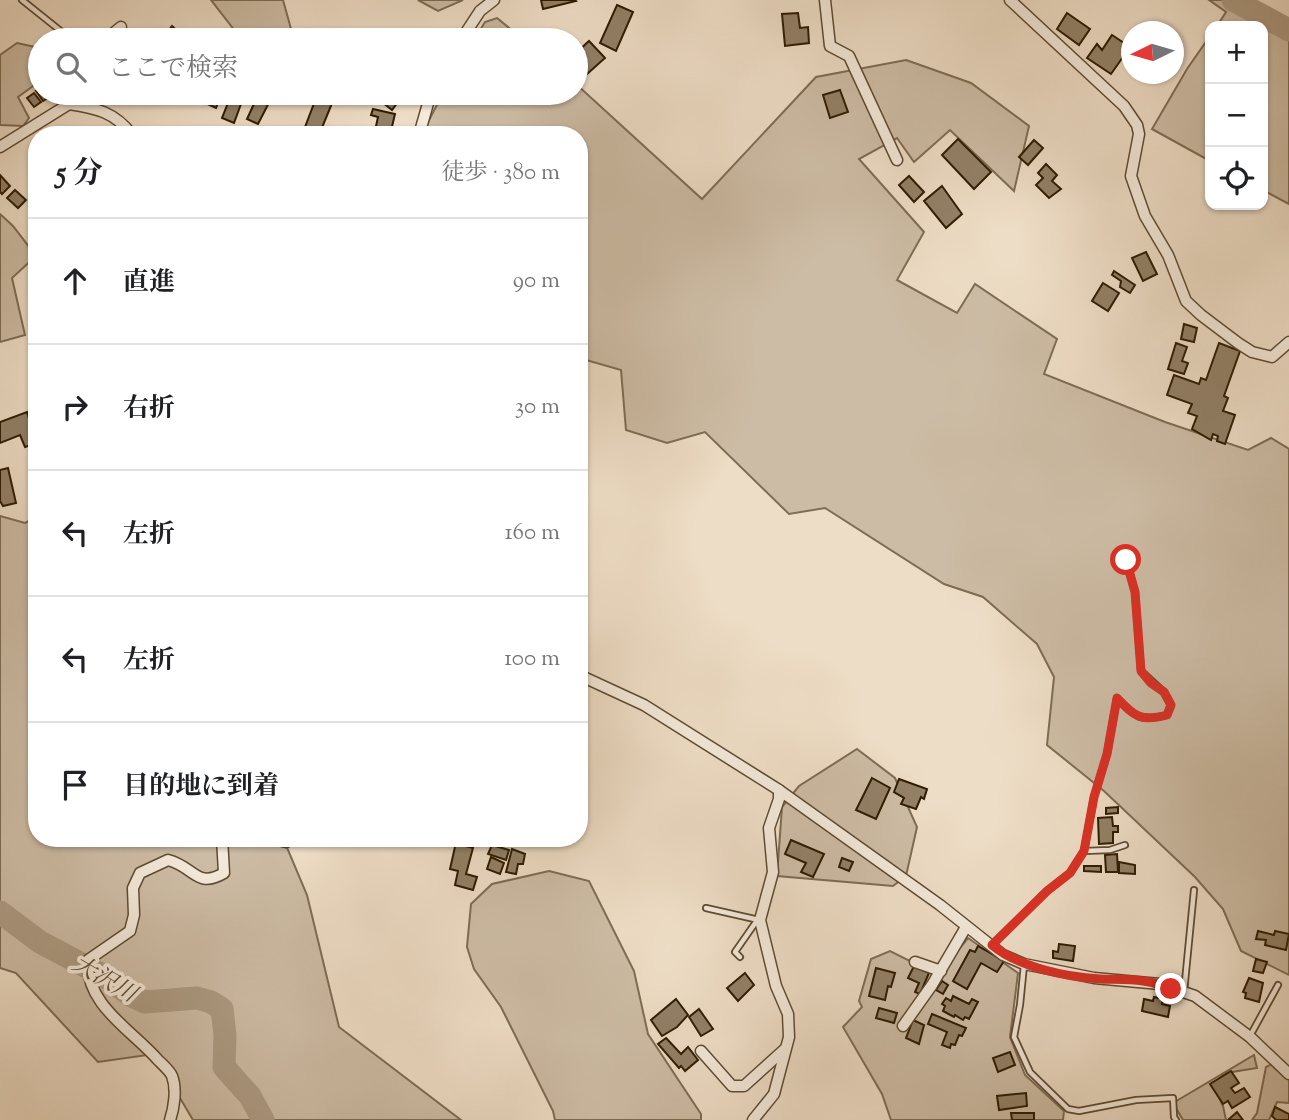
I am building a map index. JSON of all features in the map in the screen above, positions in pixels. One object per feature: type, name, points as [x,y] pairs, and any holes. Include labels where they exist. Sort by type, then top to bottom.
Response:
[{"type":"street","points":[[469,28],[480,11],[494,0]]},
{"type":"street","points":[[825,0],[830,46],[849,56],[897,160]]},
{"type":"street","points":[[1010,0],[1117,99],[1137,125],[1139,134],[1131,176],[1145,216],[1168,255],[1186,301],[1252,352],[1272,356],[1289,342]]},
{"type":"street","points":[[34,126],[67,105]]},
{"type":"street","points":[[76,105],[99,108],[116,117],[124,126]]},
{"type":"street","points":[[422,126],[428,105]]},
{"type":"street","points":[[0,148],[28,130]]},
{"type":"street","points":[[588,679],[645,705],[779,790],[940,905],[1003,955],[1024,964],[1094,978],[1160,984],[1195,996],[1250,1037],[1289,1074]]},
{"type":"street","points":[[753,1120],[774,1094],[789,1037],[788,1014],[776,986],[759,920],[773,872],[769,828],[779,799],[779,790]]},
{"type":"street","points":[[170,1120],[174,1107],[172,1075],[145,1045],[100,1004],[87,975],[89,960],[130,931],[134,915],[133,888],[140,873],[168,860],[182,864],[201,879],[211,881],[224,873],[223,847]]},
{"type":"street","points":[[903,1026],[941,971],[966,927]]},
{"type":"street","points":[[915,962],[941,971]]},
{"type":"street","points":[[701,1051],[732,1086],[744,1086],[785,1049]]},
{"type":"lane","points":[[22,0],[57,28]]},
{"type":"lane","points":[[992,945],[1047,891],[1070,873],[1084,851],[1117,698],[1133,715],[1154,719],[1167,715],[1171,705],[1164,692],[1151,683],[1141,671],[1135,592],[1126,560]]},
{"type":"lane","points":[[1084,851],[1110,850],[1125,845]]},
{"type":"lane","points":[[1184,993],[1194,890]]},
{"type":"lane","points":[[706,908],[759,920],[735,952],[740,957]]},
{"type":"lane","points":[[1024,964],[1014,1037],[1030,1072],[1044,1087],[1068,1109],[1079,1111],[1136,1100],[1173,1098],[1174,1117],[1177,1120]]},
{"type":"lane","points":[[1250,1037],[1279,985]]},
{"type":"shaded area","points":[[211,0],[283,0],[291,28],[233,28]]},
{"type":"shaded area","points":[[418,0],[463,0],[438,11]]},
{"type":"shaded area","points":[[1209,0],[1226,0],[1267,21],[1220,21],[1226,12]]},
{"type":"shaded area","points":[[497,18],[509,28],[481,28],[485,22]]},
{"type":"shaded area","points":[[1268,21],[1289,32],[1289,204],[1268,193]]},
{"type":"shaded area","points":[[17,43],[28,45],[28,90],[18,97],[29,118],[23,126],[0,125],[0,55]]},
{"type":"shaded area","points":[[1205,43],[1205,158],[1152,129],[1178,84],[1184,84],[1187,69]]},
{"type":"shaded area","points":[[906,60],[971,83],[1029,126],[1014,191],[950,130],[914,162],[897,138],[859,159],[924,232],[897,280],[957,313],[975,284],[1057,339],[1044,374],[1165,422],[1248,450],[1271,438],[1289,449],[1289,975],[1241,951],[1223,909],[1195,877],[1104,791],[1047,745],[1054,677],[1037,644],[983,597],[944,584],[825,508],[789,514],[705,432],[667,443],[626,430],[621,370],[588,361],[588,126],[426,126],[437,105],[588,105],[588,95],[702,199],[816,77]]},
{"type":"shaded area","points":[[0,214],[28,246],[28,263],[12,278],[25,335],[0,342]]},
{"type":"shaded area","points":[[0,516],[28,522],[28,847],[287,847],[307,895],[339,1027],[461,1120],[193,1120],[154,1054],[98,1062],[16,973],[0,968]]},
{"type":"shaded area","points":[[857,749],[895,778],[917,827],[906,876],[893,886],[777,876],[782,807],[799,786]]},
{"type":"shaded area","points":[[549,871],[589,881],[634,971],[648,1034],[701,1114],[701,1120],[555,1120],[501,1007],[474,969],[467,947],[471,904],[492,884]]},
{"type":"shaded area","points":[[968,938],[1018,973],[1010,1037],[1025,1075],[1064,1111],[1063,1120],[891,1120],[882,1094],[843,1027],[862,1007],[859,1001],[871,959],[890,951],[938,975]]},
{"type":"shaded area","points":[[1254,1055],[1257,1068],[1226,1073],[1213,1084],[1226,1120],[1183,1120],[1173,1103]]},
{"type":"shaded area","points":[[1272,1064],[1289,1079],[1289,1103],[1277,1102],[1269,1120],[1252,1120],[1257,1113],[1266,1067]]},
{"type":"building","points":[[541,0],[575,0],[576,1],[543,9]]},
{"type":"building","points":[[617,5],[633,12],[616,51],[600,43]]},
{"type":"building","points":[[798,13],[800,28],[808,27],[809,43],[785,46],[782,14]]},
{"type":"building","points":[[1067,13],[1090,29],[1079,45],[1057,29]]},
{"type":"building","points":[[1112,35],[1121,41],[1121,60],[1111,74],[1087,58],[1097,44],[1102,50]]},
{"type":"building","points":[[588,42],[605,58],[588,73]]},
{"type":"building","points":[[840,90],[848,112],[830,118],[823,95]]},
{"type":"building","points":[[227,105],[241,105],[234,123],[222,118]]},
{"type":"building","points":[[253,105],[268,105],[258,124],[247,119]]},
{"type":"building","points":[[313,105],[331,105],[323,126],[305,126]]},
{"type":"building","points":[[373,109],[395,114],[392,126],[376,126],[378,117],[371,115]]},
{"type":"building","points":[[958,139],[991,172],[974,189],[942,155]]},
{"type":"building","points":[[1034,140],[1043,148],[1028,165],[1019,157]]},
{"type":"building","points":[[1046,164],[1057,175],[1052,181],[1061,189],[1049,198],[1036,185],[1043,178],[1038,173]]},
{"type":"building","points":[[0,175],[10,186],[2,194],[0,192]]},
{"type":"building","points":[[909,176],[924,192],[914,202],[899,185]]},
{"type":"building","points":[[942,186],[962,214],[946,228],[924,201]]},
{"type":"building","points":[[15,190],[26,200],[18,208],[7,198]]},
{"type":"building","points":[[1146,252],[1157,274],[1143,281],[1132,258]]},
{"type":"building","points":[[1114,271],[1135,285],[1130,293],[1120,287],[1121,281],[1112,275]]},
{"type":"building","points":[[1103,283],[1119,293],[1108,311],[1092,301]]},
{"type":"building","points":[[1184,324],[1197,328],[1194,342],[1181,339]]},
{"type":"building","points":[[1176,343],[1187,347],[1182,361],[1188,363],[1184,374],[1168,369]]},
{"type":"building","points":[[1219,343],[1240,351],[1224,396],[1228,398],[1223,411],[1235,415],[1225,444],[1217,441],[1218,436],[1213,434],[1211,440],[1192,429],[1197,416],[1188,413],[1192,404],[1167,395],[1174,375],[1199,384],[1201,378],[1206,380]]},
{"type":"building","points":[[27,412],[28,446],[25,447],[20,435],[0,443],[0,422]]},
{"type":"building","points":[[8,468],[16,503],[3,506],[0,501],[0,470]]},
{"type":"building","points":[[872,778],[890,788],[876,819],[856,810]]},
{"type":"building","points":[[899,779],[927,789],[924,799],[921,797],[916,809],[901,804],[904,798],[894,792]]},
{"type":"building","points":[[1118,807],[1118,813],[1106,814],[1106,808]]},
{"type":"building","points":[[1112,817],[1113,826],[1118,826],[1118,832],[1113,832],[1113,843],[1099,844],[1098,818]]},
{"type":"building","points":[[791,840],[824,854],[813,877],[801,872],[806,863],[785,854]]},
{"type":"building","points":[[455,847],[473,848],[466,874],[477,877],[473,890],[455,885],[458,871],[450,869]]},
{"type":"building","points":[[491,847],[509,850],[506,860],[488,854]]},
{"type":"building","points":[[512,849],[525,854],[523,864],[518,864],[516,874],[506,872]]},
{"type":"building","points":[[1117,854],[1118,872],[1106,872],[1105,855]]},
{"type":"building","points":[[491,857],[504,863],[500,874],[487,869]]},
{"type":"building","points":[[842,858],[853,862],[849,871],[839,867]]},
{"type":"building","points":[[1119,862],[1135,865],[1135,874],[1119,873]]},
{"type":"building","points":[[1084,866],[1101,866],[1101,872],[1084,871]]},
{"type":"building","points":[[1258,931],[1274,935],[1275,931],[1289,934],[1286,950],[1265,945],[1266,940],[1256,939]]},
{"type":"building","points":[[1059,944],[1075,946],[1073,961],[1053,958],[1053,951],[1058,952]]},
{"type":"building","points":[[978,946],[1004,961],[997,972],[981,963],[967,989],[953,981],[970,950],[975,952]]},
{"type":"building","points":[[1256,959],[1267,962],[1263,973],[1253,971]]},
{"type":"building","points":[[914,966],[929,973],[920,994],[915,992],[919,983],[908,978]]},
{"type":"building","points":[[876,968],[895,973],[885,1000],[869,996]]},
{"type":"building","points":[[745,973],[754,985],[738,1001],[727,988]]},
{"type":"building","points":[[1249,978],[1263,983],[1259,1002],[1245,998],[1246,993],[1243,992]]},
{"type":"building","points":[[942,981],[948,985],[943,994],[936,990]]},
{"type":"building","points":[[953,996],[969,1004],[972,999],[978,1002],[969,1019],[965,1017],[963,1020],[943,1011],[945,1006],[942,1004],[946,998],[951,1001]]},
{"type":"building","points":[[1154,997],[1163,999],[1162,1004],[1170,1006],[1168,1017],[1142,1011],[1144,999],[1153,1001]]},
{"type":"building","points":[[676,999],[688,1015],[677,1027],[662,1036],[651,1020]]},
{"type":"building","points":[[879,1008],[897,1013],[894,1023],[876,1018]]},
{"type":"building","points":[[699,1009],[713,1029],[701,1036],[689,1017]]},
{"type":"building","points":[[932,1014],[966,1028],[955,1045],[951,1044],[950,1048],[942,1045],[947,1032],[928,1024]]},
{"type":"building","points":[[913,1020],[924,1025],[919,1044],[906,1038]]},
{"type":"building","points":[[666,1038],[681,1054],[688,1047],[698,1060],[685,1071],[681,1066],[679,1068],[658,1044]]},
{"type":"building","points":[[1010,1052],[1015,1065],[998,1072],[993,1058]]},
{"type":"building","points":[[1231,1071],[1239,1083],[1231,1088],[1235,1093],[1244,1088],[1250,1097],[1232,1108],[1228,1101],[1223,1104],[1210,1084]]},
{"type":"building","points":[[1026,1093],[1027,1106],[999,1110],[997,1096]]},
{"type":"building","points":[[1275,1107],[1289,1114],[1289,1120],[1276,1120],[1272,1116]]},
{"type":"building","points":[[1237,1112],[1243,1120],[1228,1120]]},
{"type":"building","points":[[1011,1113],[1034,1113],[1034,1120],[1012,1120]]},
{"type":"waterway","points":[[1233,0],[1289,30]]},
{"type":"waterway","name":"大沢川","points":[[0,912],[40,942],[106,977],[130,995],[145,1002],[197,998],[222,1009],[225,1035],[224,1067],[250,1096],[263,1120]]},
{"type":"route","points":[[1126,560],[1135,592],[1141,671],[1151,683],[1164,692],[1171,705],[1167,715],[1154,719],[1133,715],[1117,698],[1084,851],[1070,873],[1047,891],[992,945],[1003,955],[1024,964],[1094,978],[1146,981],[1171,989]]}]
